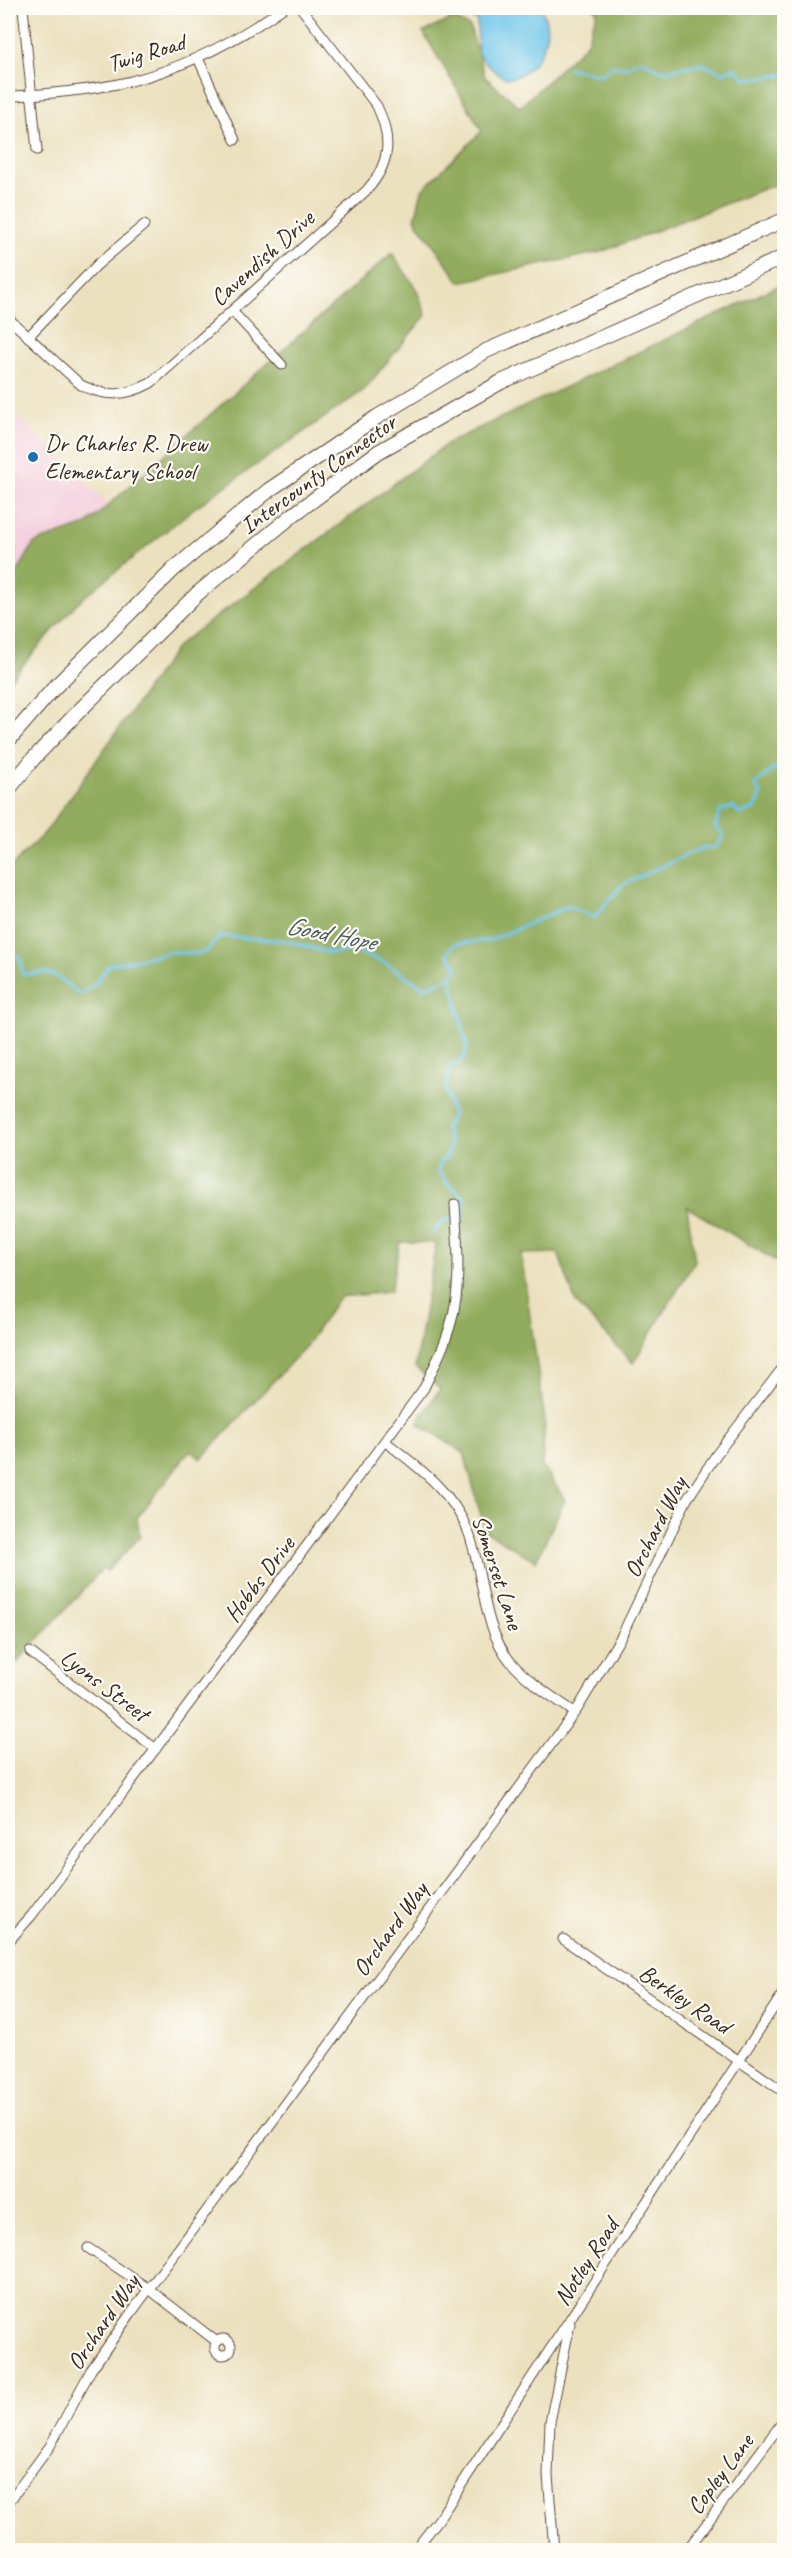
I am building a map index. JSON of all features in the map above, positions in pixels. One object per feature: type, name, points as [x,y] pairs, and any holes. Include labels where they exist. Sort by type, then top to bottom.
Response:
[{"type":"highway","name":"Intercounty Connector","points":[[8,741],[54,688],[174,569],[269,490],[377,417],[486,351],[784,220]]},
{"type":"highway","name":"Intercounty Connector","points":[[8,790],[33,759],[79,711],[197,594],[293,515],[378,452],[501,382],[784,257]]},
{"type":"street","points":[[23,8],[37,150]]},
{"type":"street","name":"Twig Road","points":[[8,98],[131,81],[198,58],[249,32],[283,8]]},
{"type":"street","name":"Cavendish Drive","points":[[8,318],[81,385],[94,392],[123,395],[151,383],[367,190],[377,178],[387,152],[385,124],[377,106],[301,8]]},
{"type":"street","points":[[198,58],[235,140]]},
{"type":"street","points":[[28,337],[97,266],[144,225]]},
{"type":"street","points":[[232,311],[282,365]]},
{"type":"street","name":"Hobbs Drive","points":[[8,1942],[32,1915],[424,1388],[441,1350],[454,1309],[458,1266],[455,1204]]},
{"type":"street","name":"Orchard Way","points":[[8,2503],[50,2446],[91,2370],[574,1712],[622,1635],[686,1501],[716,1455],[784,1366]]},
{"type":"street","name":"Somerset Lane","points":[[386,1442],[428,1475],[456,1508],[469,1533],[495,1635],[509,1660],[527,1678],[574,1712]]},
{"type":"street","name":"Lyons Street","points":[[30,1652],[156,1749]]},
{"type":"street","name":"Berkley Road","points":[[563,1939],[784,2092]]},
{"type":"street","name":"Notley Road","points":[[415,2550],[439,2519],[571,2320],[784,1992]]},
{"type":"street","points":[[88,2248],[149,2289],[217,2342]]},
{"type":"street","points":[[554,2550],[548,2475],[550,2422],[571,2320]]},
{"type":"street","name":"Copley Lane","points":[[687,2550],[784,2420]]},
{"type":"shaded area","name":"Dr Charles R. Drew Elementary School","points":[[8,408],[109,505],[8,596]]},
{"type":"green space","points":[[594,8],[784,8],[784,181],[601,252],[460,282],[415,219],[422,190],[482,131],[423,32],[454,18],[470,27],[485,77],[520,107],[586,44],[597,12]]},
{"type":"green space","points":[[392,253],[417,290],[426,315],[364,390],[193,509],[77,603],[8,682],[8,589],[34,543],[86,525]]},
{"type":"green space","points":[[784,283],[784,1266],[687,1207],[695,1261],[633,1363],[576,1303],[558,1253],[521,1254],[545,1421],[542,1465],[565,1500],[536,1561],[485,1531],[464,1453],[417,1423],[440,1389],[415,1367],[436,1243],[400,1242],[390,1292],[339,1297],[306,1346],[201,1459],[190,1450],[137,1518],[140,1537],[107,1571],[103,1568],[8,1672],[8,867],[14,864],[47,830],[178,645],[450,442]]},
{"type":"water","points":[[451,8],[483,10],[487,8],[541,8],[545,16],[547,33],[543,49],[524,73],[506,78],[492,69],[478,54],[477,21]]},
{"type":"waterway","points":[[568,68],[602,75],[611,66],[627,67],[641,60],[662,71],[703,64],[723,73],[734,68],[746,79],[784,75]]},
{"type":"waterway","name":"Good Hope","points":[[8,954],[21,957],[22,974],[50,974],[79,994],[94,985],[109,965],[171,952],[199,954],[207,951],[220,936],[288,941],[330,953],[355,951],[383,962],[423,987],[443,980],[458,967],[447,954],[454,944],[491,940],[569,906],[594,918],[622,885],[699,849],[716,847],[724,835],[715,827],[720,811],[734,807],[739,814],[756,808],[761,794],[755,785],[774,768],[784,775]]},
{"type":"waterway","points":[[433,1232],[443,1221],[463,1219],[464,1197],[448,1184],[438,1170],[441,1160],[446,1159],[450,1143],[445,1127],[453,1116],[446,1089],[450,1067],[463,1060],[467,1047],[451,978]]},
{"type":"place","name":"Dr Charles R. Drew Elementary School","points":[[33,457]]}]
